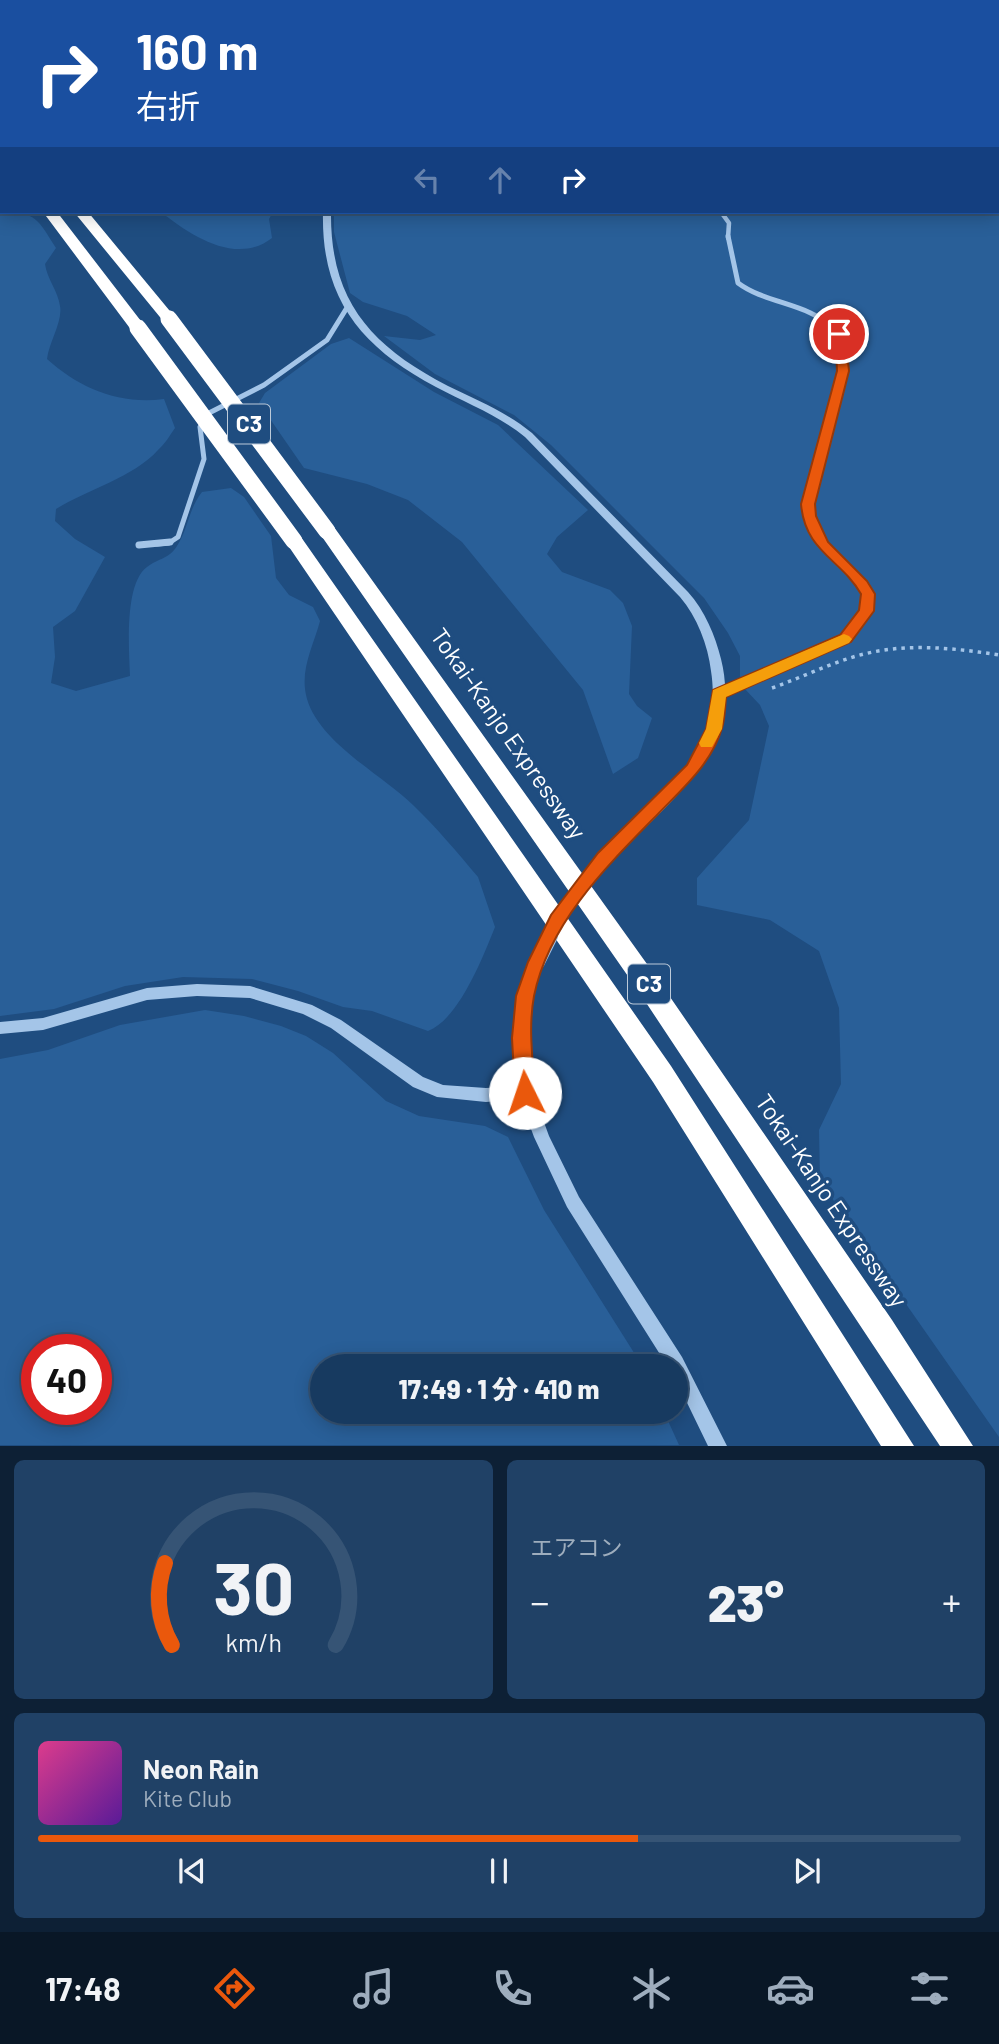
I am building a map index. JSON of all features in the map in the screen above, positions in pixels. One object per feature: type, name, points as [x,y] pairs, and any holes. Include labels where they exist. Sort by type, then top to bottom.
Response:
[{"type":"highway","name":"C3","points":[[52,214],[294,541],[662,1074],[899,1446]]},
{"type":"highway","name":"Tokai-Kanjo Expressway","points":[[83,214],[169,319],[439,684],[700,1056],[958,1446]]},
{"type":"street","points":[[327,214],[327,258],[334,280],[348,306],[374,340],[425,377],[508,420],[543,450],[691,603],[708,637],[719,674],[714,729],[693,769],[604,858],[559,915],[525,996],[522,1038],[525,1093],[542,1137],[573,1202],[676,1363],[718,1446]]},
{"type":"street","points":[[719,694],[845,639],[863,617],[868,603],[868,594],[862,584],[822,544],[809,516],[808,504],[843,371],[839,334],[807,312],[748,290],[738,283],[727,233],[729,223],[723,214]]},
{"type":"street","points":[[139,545],[169,543],[178,537],[204,459],[200,427],[207,414],[264,385],[327,340],[348,306]]},
{"type":"street","points":[[0,1028],[43,1024],[147,994],[197,990],[250,992],[307,1009],[336,1024],[418,1083],[442,1092],[486,1096],[525,1093]]},
{"type":"path","points":[[761,692],[846,659],[875,652],[911,648],[960,649],[999,655]]},
{"type":"shaded area","points":[[0,214],[23,214],[40,224],[56,248],[45,264],[59,301],[60,312],[47,359],[72,378],[101,392],[131,399],[164,399],[175,428],[161,448],[148,460],[123,476],[56,509],[55,521],[75,539],[105,557],[75,611],[53,627],[55,657],[51,683],[76,691],[130,676],[131,602],[140,575],[147,567],[174,550],[202,492],[231,488],[244,497],[271,536],[276,578],[289,595],[313,607],[320,621],[308,659],[305,679],[307,699],[314,715],[338,744],[422,813],[478,877],[495,927],[477,970],[460,1001],[450,1014],[428,1031],[372,1011],[343,1007],[252,979],[183,977],[125,986],[54,1009],[0,1016]]},
{"type":"shaded area","points":[[164,214],[272,214],[269,219],[272,238],[258,246],[244,249],[214,244],[186,230]]},
{"type":"shaded area","points":[[334,214],[999,214],[999,1437],[820,1181],[819,1130],[841,1084],[839,1008],[819,951],[770,920],[697,905],[697,878],[749,820],[769,726],[760,705],[744,688],[740,676],[740,656],[728,633],[704,598],[551,445],[514,415],[435,374],[384,336],[420,340],[436,335],[407,316],[363,302],[350,293],[334,232]]},
{"type":"shaded area","points":[[349,338],[434,392],[498,425],[588,510],[557,537],[547,554],[562,572],[610,590],[623,603],[632,626],[629,694],[637,706],[652,718],[638,758],[613,774],[583,690],[462,542],[408,500],[367,484],[304,468],[259,403],[265,393],[331,344]]},
{"type":"shaded area","points":[[205,1010],[244,1016],[306,1036],[333,1053],[386,1101],[419,1116],[485,1126],[508,1137],[544,1210],[635,1354],[310,1354],[310,1424],[669,1424],[679,1445],[0,1445],[0,1059],[48,1050],[120,1025]]},
{"type":"slow traffic","points":[[707,743],[714,729],[719,694],[844,639]]},
{"type":"route","points":[[525,1093],[522,1038],[525,996],[559,915],[604,858],[693,769],[714,729],[719,694],[845,639],[866,611],[868,594],[862,584],[822,544],[809,516],[808,504],[843,371],[839,334]]}]
